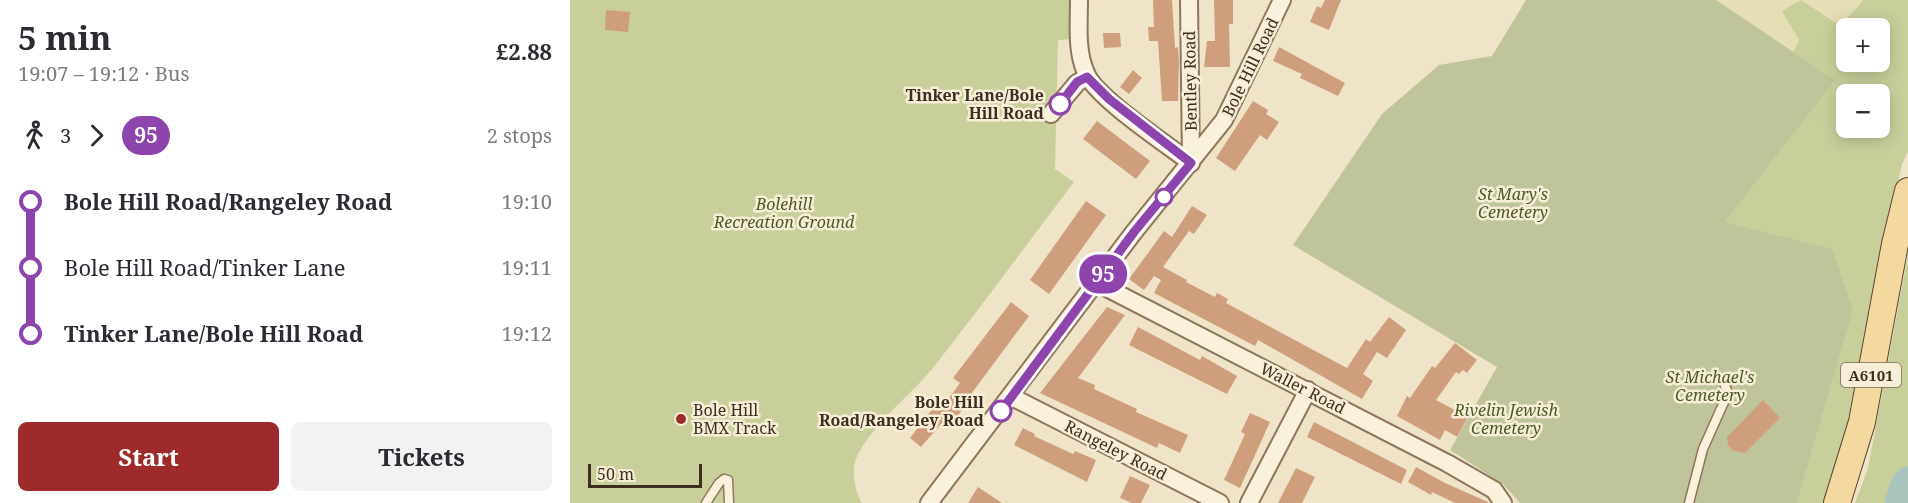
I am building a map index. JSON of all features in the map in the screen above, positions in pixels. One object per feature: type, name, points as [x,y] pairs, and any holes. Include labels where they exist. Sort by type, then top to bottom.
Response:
[{"type":"main road","name":"A6101","points":[[1837,503],[1863,422],[1895,244],[1908,191]]},
{"type":"street","points":[[1079,0],[1080,51],[1087,77],[1109,99],[1191,163]]},
{"type":"street","name":"Bentley Road","points":[[1189,0],[1191,163]]},
{"type":"street","name":"Bole Hill Road","points":[[929,503],[1234,104],[1282,0]]},
{"type":"street","points":[[1051,114],[1077,82],[1087,77]]},
{"type":"street","name":"Waller Road","points":[[1097,283],[1308,390],[1494,490],[1503,503]]},
{"type":"street","points":[[1249,503],[1308,390]]},
{"type":"street","name":"Rangeley Road","points":[[1012,397],[1220,503]]},
{"type":"lane","points":[[1689,503],[1703,449],[1728,393],[1724,383]]},
{"type":"lane","points":[[706,503],[724,479],[729,480],[729,503]]},
{"type":"shaded area","points":[[1716,0],[1801,0],[1783,11],[1799,40],[1793,52]]},
{"type":"shaded area","points":[[1801,0],[1863,0],[1848,18],[1836,18],[1836,23]]},
{"type":"green space","name":"Bolehill Recreation Ground","points":[[570,0],[1073,0],[1073,39],[1058,40],[1055,169],[1074,182],[933,368],[880,423],[862,447],[856,459],[854,475],[862,503],[570,503]]},
{"type":"green space","points":[[1526,0],[1716,0],[1835,80],[1725,222],[1832,249],[1853,311],[1797,503],[1520,503],[1503,484],[1450,450],[1497,367],[1293,245],[1382,114],[1439,65],[1492,56]]},
{"type":"green space","points":[[1801,0],[1836,23],[1836,72],[1890,72],[1890,18],[1848,18],[1863,0],[1908,0],[1908,152],[1902,164],[1888,228],[1846,441],[1826,503],[1797,503],[1853,311],[1725,222],[1834,80],[1793,52],[1799,40],[1782,11]]},
{"type":"green space","points":[[1908,255],[1908,503],[1855,503],[1868,468]]},
{"type":"building","points":[[1153,0],[1172,0],[1175,48],[1178,47],[1179,62],[1178,101],[1162,101],[1158,41],[1149,41],[1148,27],[1154,27]]},
{"type":"building","points":[[1214,0],[1233,0],[1233,24],[1229,24],[1230,67],[1204,67],[1207,41],[1215,41]]},
{"type":"building","points":[[1325,0],[1341,0],[1329,30],[1310,22],[1317,6],[1321,8]]},
{"type":"building","points":[[606,10],[630,12],[628,32],[605,30]]},
{"type":"building","points":[[1103,33],[1120,33],[1121,47],[1104,48]]},
{"type":"building","points":[[1279,47],[1345,83],[1338,96],[1300,78],[1302,74],[1273,61]]},
{"type":"building","points":[[1133,70],[1142,78],[1129,94],[1120,87]]},
{"type":"building","points":[[1253,101],[1268,110],[1266,114],[1279,122],[1267,140],[1260,135],[1235,171],[1216,158]]},
{"type":"building","points":[[1097,121],[1150,161],[1136,179],[1083,139]]},
{"type":"building","points":[[1086,201],[1106,215],[1049,294],[1030,280]]},
{"type":"building","points":[[1192,206],[1207,215],[1194,234],[1189,231],[1163,267],[1187,280],[1186,282],[1215,297],[1217,293],[1228,299],[1226,303],[1347,368],[1366,339],[1370,342],[1389,317],[1406,330],[1387,358],[1377,352],[1363,374],[1373,381],[1362,399],[1258,340],[1255,346],[1154,293],[1161,280],[1154,276],[1144,290],[1129,279],[1164,231],[1172,237]]},
{"type":"building","points":[[1011,302],[1029,316],[960,409],[962,410],[948,429],[941,424],[921,447],[910,438],[936,404],[942,408],[960,383],[953,378]]},
{"type":"building","points":[[1107,307],[1125,315],[1078,378],[1095,385],[1094,389],[1137,409],[1136,412],[1188,435],[1180,453],[1159,443],[1157,448],[1040,393]]},
{"type":"building","points":[[1138,327],[1200,360],[1202,356],[1237,376],[1227,394],[1129,345]]},
{"type":"building","points":[[1455,343],[1477,360],[1467,373],[1463,370],[1459,374],[1456,372],[1436,400],[1468,417],[1457,437],[1445,430],[1440,440],[1397,416],[1407,396],[1410,398],[1432,366],[1435,368]]},
{"type":"building","points":[[1763,400],[1780,418],[1745,453],[1733,451],[1728,445],[1727,437]]},
{"type":"building","points":[[1250,413],[1270,422],[1240,488],[1224,480],[1245,434],[1241,432]]},
{"type":"building","points":[[1314,422],[1407,470],[1401,484],[1307,437]]},
{"type":"building","points":[[1023,428],[1035,434],[1034,436],[1073,454],[1075,451],[1096,460],[1087,482],[1014,445]]},
{"type":"building","points":[[1416,467],[1490,503],[1455,503],[1432,492],[1431,495],[1408,482]]},
{"type":"building","points":[[1296,468],[1315,477],[1302,503],[1278,503]]},
{"type":"building","points":[[1130,476],[1150,485],[1141,503],[1132,503],[1120,498]]},
{"type":"building","points":[[978,487],[1002,503],[968,503]]},
{"type":"waterway","points":[[1898,503],[1904,484],[1908,480]]},
{"type":"bus line","name":"95","points":[[1001,411],[1134,232],[1191,163],[1109,99],[1087,77],[1077,82],[1060,104]]},
{"type":"place","name":"Tinker Lane/Bole Hill Road","points":[[1060,104]]},
{"type":"place","name":"Bole Hill Road/Rangeley Road","points":[[1001,411]]},
{"type":"place","name":"Bole Hill BMX Track","points":[[681,419]]},
{"type":"park label","name":"St Mary's Cemetery","points":[[1513,203]]},
{"type":"park label","name":"St Michael's Cemetery","points":[[1710,386]]},
{"type":"park label","name":"Rivelin Jewish Cemetery","points":[[1506,419]]}]
